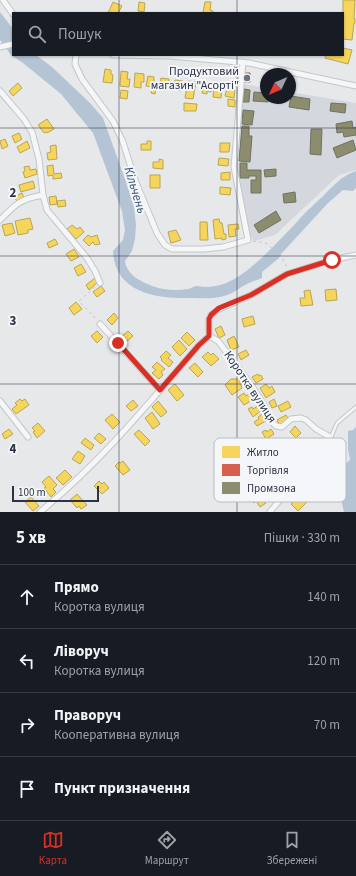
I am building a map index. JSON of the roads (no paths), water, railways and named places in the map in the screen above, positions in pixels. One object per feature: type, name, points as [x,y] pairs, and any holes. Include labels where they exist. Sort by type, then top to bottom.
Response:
[{"type":"street","points":[[2,0],[12,13]]},
{"type":"street","points":[[0,47],[12,44]]},
{"type":"street","points":[[76,56],[75,64],[82,78],[113,122],[123,142],[135,180],[157,233],[165,245],[172,249],[204,249],[223,247],[248,240],[234,167],[243,62]]},
{"type":"street","points":[[180,56],[243,62],[356,86]]},
{"type":"street","points":[[0,91],[32,132],[39,159],[43,195],[47,210],[87,258],[100,283]]},
{"type":"street","points":[[0,220],[17,204],[28,198],[43,195]]},
{"type":"street","points":[[40,512],[58,498],[104,454],[199,345],[209,336],[208,323],[211,315],[219,308],[251,295],[287,274],[332,260],[356,255]]},
{"type":"street","points":[[100,324],[160,390]]},
{"type":"street","name":"Коротка вулиця","points":[[209,336],[218,340],[239,367],[264,406],[272,422],[276,426],[282,427],[291,419],[301,418],[330,437]]},
{"type":"street","points":[[0,401],[28,437]]},
{"type":"street","points":[[270,512],[279,502]]},
{"type":"lane","points":[[330,437],[336,423],[356,407]]},
{"type":"water","points":[[0,12],[12,28],[12,56],[0,40]]},
{"type":"water","points":[[12,56],[37,56],[52,67],[90,103],[103,118],[134,207],[136,225],[135,239],[132,251],[125,261],[126,266],[131,274],[152,286],[170,290],[179,290],[189,289],[194,286],[215,286],[230,281],[241,275],[262,258],[307,211],[336,184],[347,175],[356,171],[356,188],[353,191],[343,190],[328,203],[279,258],[262,272],[262,278],[247,284],[230,294],[214,298],[180,298],[153,295],[141,291],[130,285],[121,277],[116,265],[113,251],[123,240],[125,230],[122,211],[93,133],[61,94]]},
{"type":"water","points":[[356,427],[356,512],[344,512],[342,502],[346,502],[346,463],[350,460],[348,449],[348,431],[353,430]]},
{"type":"place","name":"Продуктовий магазин \"Асорті\"","points":[[247,78]]},
{"type":"water label","name":"Кільчень","points":[[135,190]]}]
